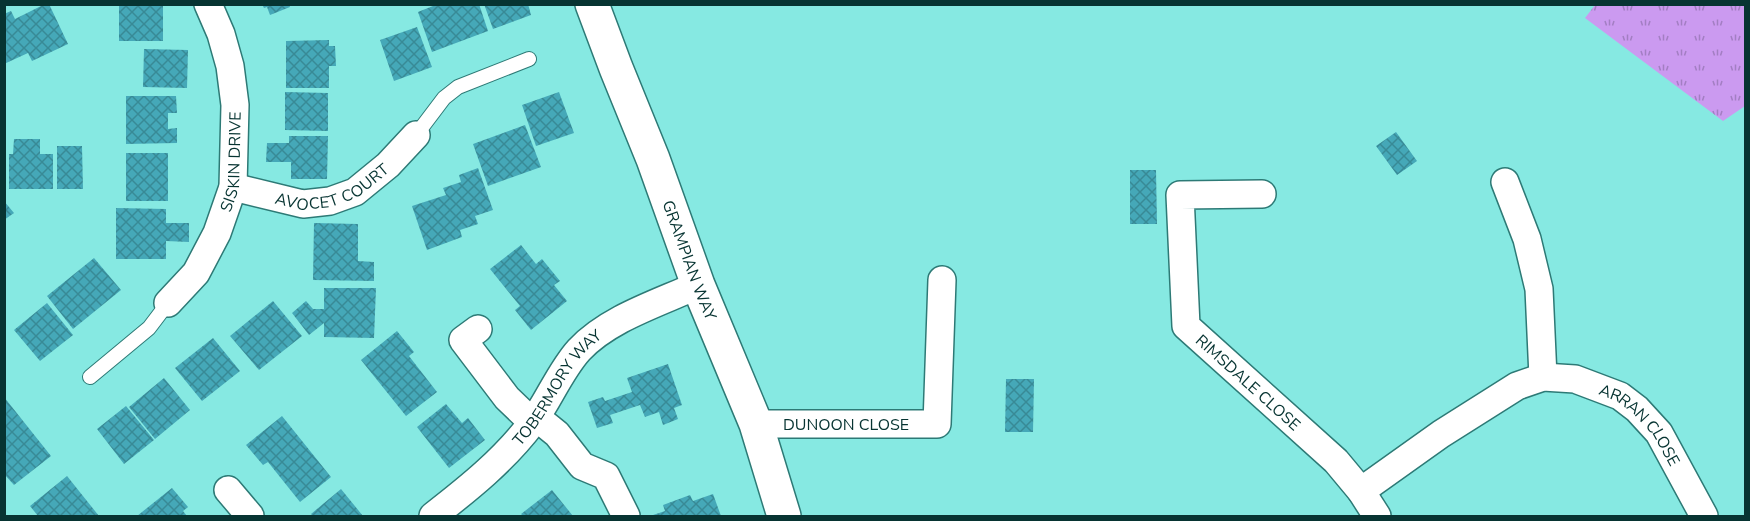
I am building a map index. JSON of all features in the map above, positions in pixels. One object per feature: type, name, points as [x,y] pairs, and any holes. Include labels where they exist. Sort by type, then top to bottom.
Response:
[{"type":"street","name":"SISKIN DRIVE","points":[[168,303],[196,273],[217,233],[233,187],[235,105],[230,66],[221,34],[208,4]]},
{"type":"street","name":"GRAMPIAN WAY","points":[[592,4],[653,159],[698,285],[756,424],[784,516]]},
{"type":"street","name":"AVOCET COURT","points":[[233,187],[303,204],[330,201],[355,192],[388,165],[416,135]]},
{"type":"street","points":[[1505,182],[1527,239],[1539,289],[1543,376]]},
{"type":"street","name":"RIMSDALE CLOSE","points":[[1262,194],[1180,195],[1186,326],[1336,461],[1361,491],[1377,516]]},
{"type":"street","name":"DUNOON CLOSE","points":[[756,424],[937,433],[942,280]]},
{"type":"street","name":"TOBERMORY WAY","points":[[433,516],[504,457],[534,419],[579,350],[600,333],[625,318],[698,285]]},
{"type":"street","points":[[478,329],[463,340],[507,398],[557,435],[582,466],[606,476],[626,516]]},
{"type":"street","name":"ARRAN CLOSE","points":[[1361,491],[1517,386],[1543,376],[1575,379],[1620,396],[1637,409],[1659,434],[1704,516]]},
{"type":"street","points":[[228,490],[250,516]]},
{"type":"lane","points":[[416,135],[444,98],[458,87],[529,58]]},
{"type":"lane","points":[[90,376],[149,328],[168,303]]},
{"type":"green space","points":[[1595,5],[1745,5],[1745,106],[1723,121],[1585,18]]},
{"type":"building","points":[[49,4],[68,44],[32,61],[28,53],[4,64],[4,14],[11,11],[15,19]]},
{"type":"building","points":[[119,4],[163,4],[163,41],[119,41]]},
{"type":"building","points":[[262,4],[289,4],[290,7],[270,15],[267,7],[264,8]]},
{"type":"building","points":[[438,4],[479,4],[488,31],[432,52],[418,12]]},
{"type":"building","points":[[484,4],[528,4],[531,15],[493,29]]},
{"type":"building","points":[[417,27],[432,67],[394,81],[380,40]]},
{"type":"building","points":[[329,40],[329,46],[335,46],[336,66],[329,66],[329,88],[286,88],[286,41]]},
{"type":"building","points":[[144,49],[188,50],[187,88],[143,87]]},
{"type":"building","points":[[285,92],[328,93],[328,131],[285,130]]},
{"type":"building","points":[[559,92],[574,133],[536,146],[522,105]]},
{"type":"building","points":[[126,96],[176,96],[177,113],[168,113],[168,129],[177,128],[177,143],[126,144]]},
{"type":"building","points":[[525,125],[541,167],[488,186],[473,144]]},
{"type":"building","points":[[1396,132],[1417,161],[1397,175],[1376,146]]},
{"type":"building","points":[[289,136],[328,136],[327,179],[291,179],[291,162],[266,162],[267,143],[289,143]]},
{"type":"building","points":[[14,139],[40,139],[40,154],[53,154],[53,189],[9,189],[9,154],[13,154]]},
{"type":"building","points":[[57,146],[82,146],[83,189],[57,189]]},
{"type":"building","points":[[126,153],[168,153],[168,201],[126,201]]},
{"type":"building","points":[[478,168],[493,210],[475,216],[478,224],[460,230],[462,237],[427,250],[412,206],[446,195],[443,188],[461,182],[459,175]]},
{"type":"building","points":[[1130,170],[1156,170],[1157,224],[1130,224]]},
{"type":"building","points":[[4,201],[14,213],[4,220]]},
{"type":"building","points":[[116,208],[166,209],[166,223],[189,223],[189,242],[166,241],[166,259],[116,259]]},
{"type":"building","points":[[314,223],[358,224],[358,261],[374,262],[374,281],[313,280]]},
{"type":"building","points":[[521,245],[536,264],[542,259],[560,281],[554,285],[567,301],[531,330],[515,310],[520,306],[490,269]]},
{"type":"building","points":[[94,258],[121,290],[73,329],[47,296]]},
{"type":"building","points":[[324,288],[376,288],[374,338],[324,337],[324,323],[309,335],[292,313],[306,301],[313,309],[324,309]]},
{"type":"building","points":[[273,301],[302,336],[259,370],[230,336]]},
{"type":"building","points":[[47,303],[73,335],[40,361],[14,330]]},
{"type":"building","points":[[397,331],[414,352],[409,356],[437,392],[406,416],[361,360]]},
{"type":"building","points":[[213,338],[240,371],[202,401],[175,368]]},
{"type":"building","points":[[668,364],[682,405],[674,408],[678,419],[663,425],[659,412],[645,417],[640,405],[610,415],[613,423],[597,428],[588,402],[603,397],[605,401],[632,392],[627,378]]},
{"type":"building","points":[[164,378],[190,410],[155,439],[129,407]]},
{"type":"building","points":[[1006,379],[1034,379],[1033,432],[1005,432]]},
{"type":"building","points":[[4,397],[51,456],[14,485],[4,474]]},
{"type":"building","points":[[446,404],[462,423],[468,418],[485,440],[449,468],[417,427]]},
{"type":"building","points":[[126,406],[154,440],[124,464],[97,429]]},
{"type":"building","points":[[282,416],[331,477],[300,502],[268,462],[263,465],[246,445]]},
{"type":"building","points":[[67,476],[99,516],[38,516],[30,506]]},
{"type":"building","points":[[172,488],[188,507],[183,511],[187,516],[137,516]]},
{"type":"building","points":[[341,489],[363,516],[313,516],[311,514]]},
{"type":"building","points":[[552,490],[573,516],[523,516],[521,514]]},
{"type":"building","points":[[713,494],[721,516],[650,516],[665,511],[663,505],[690,495],[693,501]]}]
